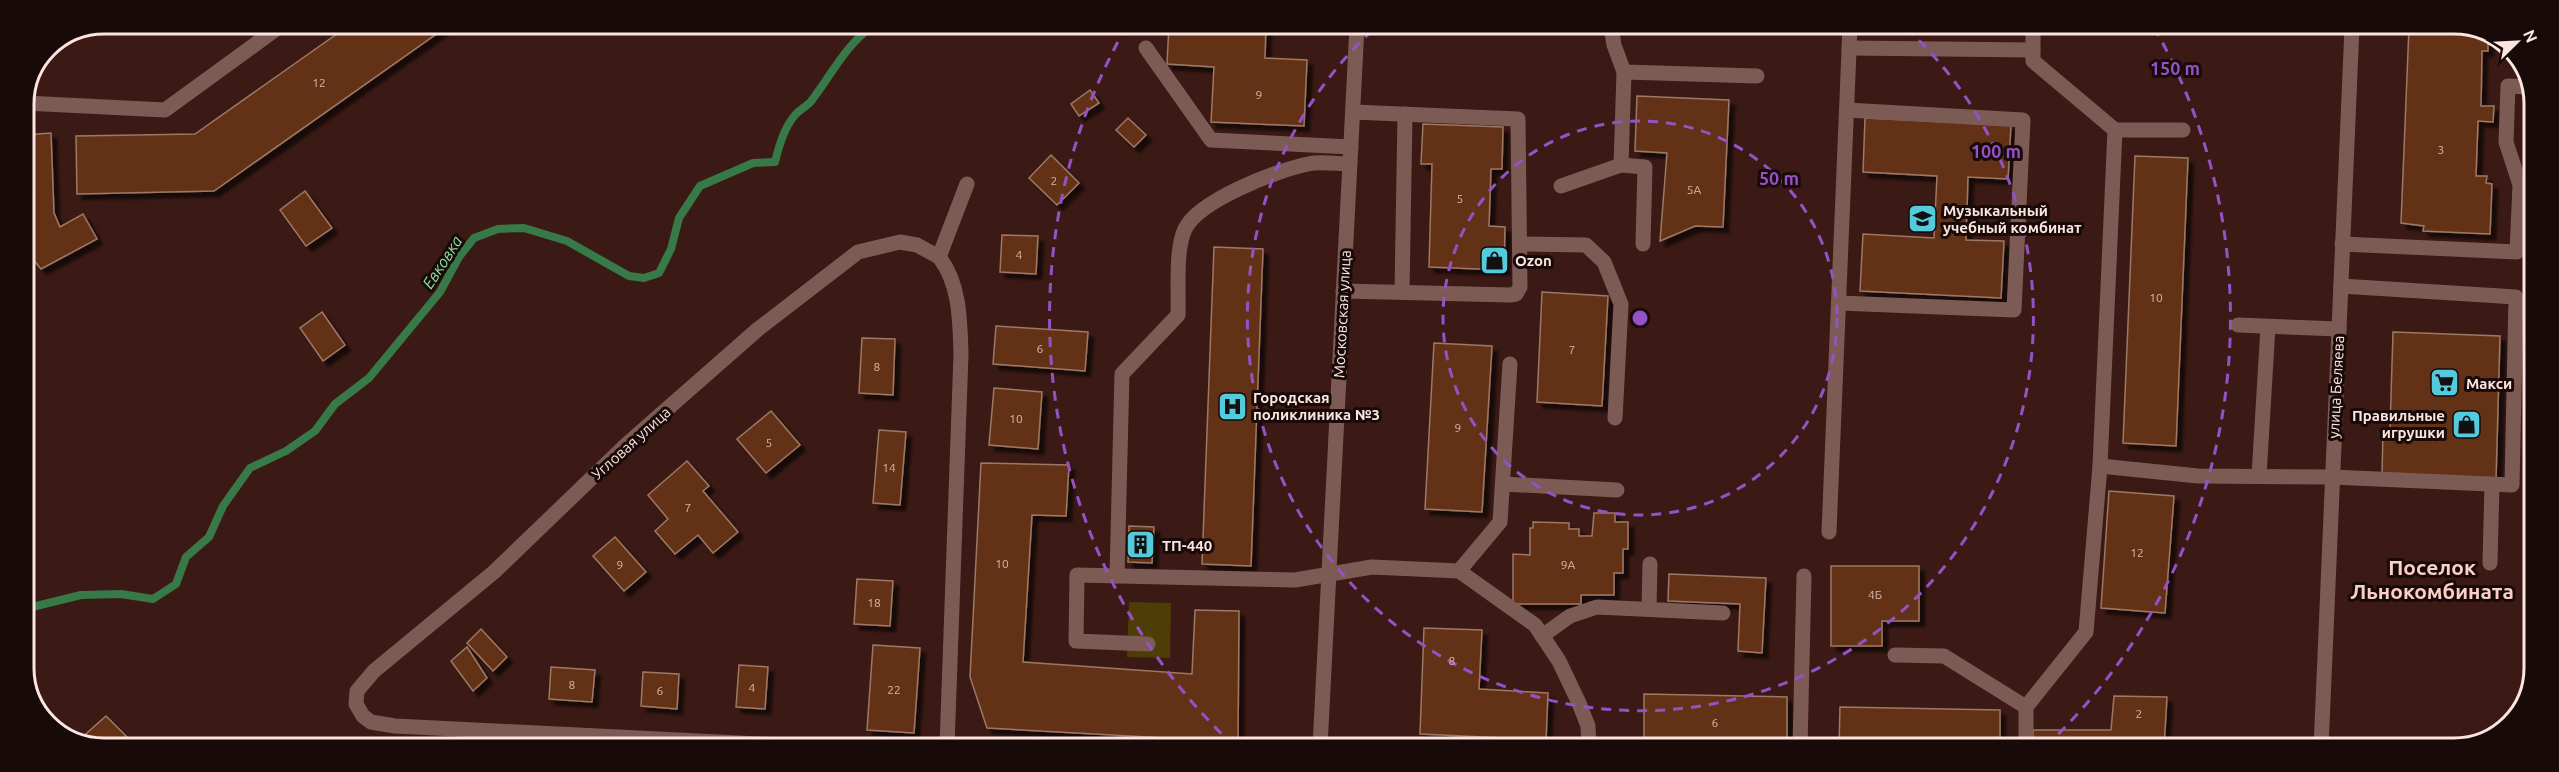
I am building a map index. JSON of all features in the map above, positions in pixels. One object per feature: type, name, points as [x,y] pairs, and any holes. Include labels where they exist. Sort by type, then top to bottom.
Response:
[{"type":"street","points":[[35,104],[165,110],[268,35]]},
{"type":"street","name":"Московская улица","points":[[1320,738],[1357,35]]},
{"type":"street","points":[[1612,35],[1624,72],[1621,165]]},
{"type":"street","points":[[1829,532],[1850,35]]},
{"type":"street","points":[[2033,35],[2033,60],[2115,130],[2183,130]]},
{"type":"street","name":"улица Беляева","points":[[2321,738],[2352,35]]},
{"type":"street","points":[[1146,48],[1211,140],[1351,147]]},
{"type":"street","points":[[1849,48],[2033,50]]},
{"type":"street","points":[[1624,72],[1756,76]]},
{"type":"street","points":[[2342,244],[2517,252],[2520,185],[2506,141],[2508,86],[2522,87]]},
{"type":"street","points":[[1839,303],[2014,310],[2023,120],[1847,110]]},
{"type":"street","points":[[1343,291],[1514,295],[1520,287],[1518,119],[1353,112]]},
{"type":"street","points":[[1402,292],[1405,114]]},
{"type":"street","points":[[2026,738],[2026,707],[2086,632],[2100,466],[2115,130]]},
{"type":"street","points":[[1117,576],[1122,374],[1178,315],[1181,244],[1185,228],[1207,205],[1276,174],[1310,164],[1350,164]]},
{"type":"street","points":[[1561,186],[1621,165],[1645,166],[1643,244]]},
{"type":"street","points":[[948,738],[961,354],[957,302],[947,266],[939,257],[967,184]]},
{"type":"street","name":"Угловая улица","points":[[638,738],[395,726],[370,722],[363,716],[356,704],[357,691],[374,671],[494,572],[626,445],[757,330],[858,252],[900,242],[917,245],[939,257]]},
{"type":"street","points":[[1520,244],[1586,245],[1604,262],[1621,304],[1615,418]]},
{"type":"street","points":[[2100,466],[2198,476],[2332,477],[2512,485],[2516,297],[2341,286]]},
{"type":"street","points":[[2238,325],[2339,329]]},
{"type":"street","points":[[2259,476],[2268,327]]},
{"type":"street","points":[[1459,570],[1500,522],[1510,364]]},
{"type":"street","points":[[1503,484],[1617,490]]},
{"type":"street","points":[[2490,563],[2492,484]]},
{"type":"street","points":[[1649,609],[1650,564]]},
{"type":"street","points":[[1148,644],[1076,641],[1077,575],[1295,580],[1372,567],[1459,570],[1535,626],[1559,661],[1588,726],[1589,738]]},
{"type":"street","points":[[1800,738],[1804,576]]},
{"type":"street","points":[[1542,636],[1570,616],[1597,607],[1723,613]]},
{"type":"street","points":[[1895,655],[1944,656],[2026,707]]},
{"type":"shaded area","points":[[1129,602],[1171,603],[1170,658],[1127,657]]},
{"type":"building","points":[[335,35],[435,35],[214,191],[77,194],[76,136],[195,134]]},
{"type":"building","points":[[1168,35],[1266,35],[1265,58],[1307,60],[1304,126],[1211,122],[1214,67],[1167,64]]},
{"type":"building","points":[[2409,35],[2472,37],[2487,43],[2487,51],[2482,51],[2481,106],[2494,106],[2493,122],[2478,121],[2476,176],[2487,176],[2486,183],[2492,184],[2490,234],[2423,231],[2424,226],[2401,223]]},
{"type":"building","points":[[1090,90],[1099,103],[1079,116],[1071,104]]},
{"type":"building","points":[[1637,96],[1729,100],[1723,227],[1695,226],[1660,241],[1667,153],[1635,151]]},
{"type":"building","points":[[1128,118],[1146,135],[1134,147],[1116,130]]},
{"type":"building","points":[[1865,118],[2011,125],[2008,179],[1968,177],[1966,240],[2004,241],[2001,298],[1860,291],[1863,234],[1934,238],[1937,176],[1863,172]]},
{"type":"building","points":[[1423,124],[1503,127],[1502,169],[1491,169],[1489,226],[1505,227],[1504,270],[1429,267],[1432,164],[1421,164]]},
{"type":"building","points":[[51,133],[54,213],[60,227],[83,214],[97,239],[41,269],[35,262],[35,134]]},
{"type":"building","points":[[1051,155],[1079,183],[1057,205],[1029,178]]},
{"type":"building","points":[[2135,156],[2188,158],[2176,446],[2123,443]]},
{"type":"building","points":[[305,191],[332,228],[306,246],[280,210]]},
{"type":"building","points":[[1002,235],[1038,236],[1036,274],[1000,272]]},
{"type":"building","name":"Городская поликлиника №3","points":[[1214,247],[1263,249],[1251,566],[1202,564]]},
{"type":"building","points":[[1542,292],[1608,296],[1602,406],[1537,402]]},
{"type":"building","points":[[322,312],[345,345],[323,361],[300,328]]},
{"type":"building","points":[[996,326],[1088,332],[1085,371],[993,364]]},
{"type":"building","name":"Макси","points":[[2393,332],[2500,336],[2496,480],[2382,476],[2383,430],[2390,430]]},
{"type":"building","points":[[862,338],[895,339],[893,395],[859,393]]},
{"type":"building","points":[[1434,343],[1492,346],[1482,512],[1425,509]]},
{"type":"building","points":[[994,388],[1042,392],[1038,449],[989,445]]},
{"type":"building","points":[[771,411],[800,445],[766,473],[737,439]]},
{"type":"building","points":[[879,430],[906,432],[900,505],[873,503]]},
{"type":"building","points":[[687,461],[709,486],[703,491],[738,532],[713,553],[698,535],[675,554],[655,531],[668,519],[648,495]]},
{"type":"building","points":[[981,463],[1069,465],[1066,516],[1032,515],[1023,662],[1192,674],[1195,610],[1239,611],[1238,738],[1166,738],[987,728],[970,677]]},
{"type":"building","points":[[2109,491],[2174,496],[2165,613],[2101,608]]},
{"type":"building","points":[[1594,513],[1615,513],[1615,522],[1628,522],[1628,549],[1623,549],[1623,573],[1614,573],[1614,595],[1581,595],[1581,604],[1513,604],[1513,554],[1530,555],[1530,528],[1533,528],[1533,522],[1569,523],[1569,529],[1579,529],[1579,536],[1592,536]]},
{"type":"building","name":"ТП-440","points":[[1129,526],[1154,527],[1152,563],[1128,562]]},
{"type":"building","points":[[615,537],[646,572],[624,591],[593,556]]},
{"type":"building","points":[[1831,566],[1919,566],[1919,621],[1882,621],[1882,646],[1831,646]]},
{"type":"building","points":[[1669,574],[1766,578],[1762,653],[1738,651],[1740,604],[1668,601]]},
{"type":"building","points":[[857,579],[893,581],[890,626],[854,624]]},
{"type":"building","points":[[1424,628],[1482,630],[1479,689],[1548,693],[1546,738],[1420,734]]},
{"type":"building","points":[[481,629],[507,657],[493,671],[467,643]]},
{"type":"building","points":[[873,645],[920,648],[914,733],[867,730]]},
{"type":"building","points":[[467,647],[487,678],[473,691],[451,661]]},
{"type":"building","points":[[739,665],[768,667],[765,709],[736,707]]},
{"type":"building","points":[[551,667],[595,670],[592,702],[549,699]]},
{"type":"building","points":[[643,672],[679,674],[677,709],[641,706]]},
{"type":"building","points":[[1644,694],[1787,697],[1787,738],[1644,738]]},
{"type":"building","points":[[2114,696],[2167,697],[2165,738],[2033,738],[2033,730],[2111,730]]},
{"type":"building","points":[[1840,707],[2000,710],[2000,738],[1839,738]]},
{"type":"building","points":[[106,716],[128,738],[105,738],[85,734]]},
{"type":"waterway","name":"Евковка","points":[[35,606],[81,595],[121,594],[153,599],[176,584],[186,557],[209,537],[223,506],[250,468],[286,451],[315,431],[335,404],[369,378],[440,292],[459,257],[474,238],[498,229],[524,228],[567,241],[629,276],[644,278],[659,273],[671,249],[679,218],[700,186],[753,163],[775,162],[782,137],[791,120],[810,102],[840,60],[862,35]]},
{"type":"place","name":"Музыкальный учебный комбинат","points":[[1922,219]]},
{"type":"place","name":"Ozon","points":[[1494,260]]},
{"type":"place","name":"Макси","points":[[2445,383]]},
{"type":"place","name":"Городская поликлиника №3","points":[[1232,406]]},
{"type":"place","name":"Правильные игрушки","points":[[2466,424]]},
{"type":"place","name":"ТП-440","points":[[1141,545]]},
{"type":"district","name":"Поселок Льнокомбината","points":[[2432,579]]}]
